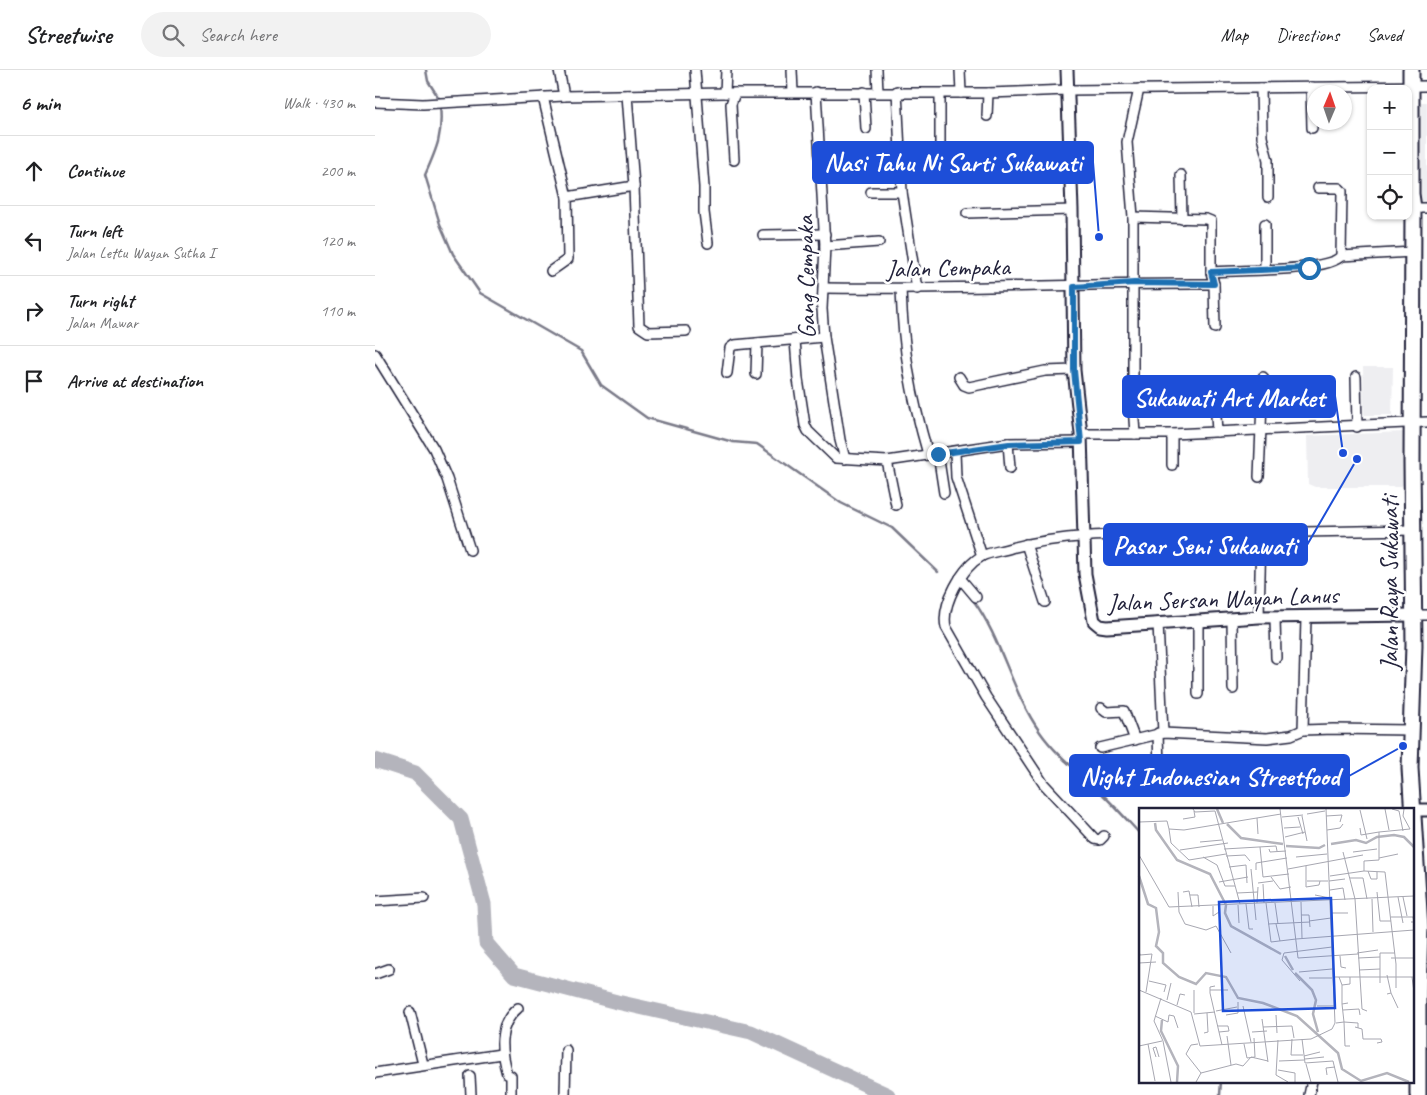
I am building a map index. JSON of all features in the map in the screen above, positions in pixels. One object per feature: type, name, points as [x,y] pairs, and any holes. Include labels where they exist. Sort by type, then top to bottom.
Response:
[{"type":"highway","name":"Jalan Raya Sukawati","points":[[1411,70],[1411,85]]},
{"type":"highway","name":"Jalan Raya Sukawati","points":[[1411,130],[1410,177],[1420,208],[1413,252],[1420,423],[1412,530],[1421,615],[1411,730],[1413,808]]},
{"type":"highway","name":"Jalan Raya Sukawati","points":[[1415,890],[1423,928],[1415,993],[1419,1021],[1415,1076],[1418,1095]]},
{"type":"street","points":[[559,70],[564,96]]},
{"type":"street","points":[[695,70],[704,187],[704,212],[708,243]]},
{"type":"street","points":[[725,93],[726,70]]},
{"type":"street","points":[[792,70],[793,92]]},
{"type":"street","points":[[877,70],[879,92]]},
{"type":"street","points":[[960,70],[961,93]]},
{"type":"street","name":"Jalan Sersan Wayan Lanus","points":[[1067,70],[1074,287],[1074,370],[1081,438],[1085,574],[1096,624],[1107,627],[1158,622],[1259,617],[1306,618],[1421,615]]},
{"type":"street","points":[[1352,87],[1367,86]]},
{"type":"street","points":[[1412,86],[1427,86]]},
{"type":"street","points":[[375,102],[423,104],[466,100],[564,96],[735,92],[988,94],[1069,90],[1307,87]]},
{"type":"street","points":[[1261,88],[1262,137],[1269,164],[1268,197]]},
{"type":"street","points":[[1135,434],[1133,405],[1133,217],[1127,142],[1139,89]]},
{"type":"street","points":[[734,160],[731,104],[735,92]]},
{"type":"street","name":"Gang Cempaka","points":[[816,92],[825,234],[825,337],[840,440],[845,459]]},
{"type":"street","points":[[865,92],[866,129]]},
{"type":"street","points":[[897,92],[901,192],[917,289]]},
{"type":"street","points":[[940,94],[940,170]]},
{"type":"street","points":[[987,116],[988,94]]},
{"type":"street","points":[[627,95],[634,186],[639,326],[647,332],[686,331]]},
{"type":"street","points":[[543,97],[567,197],[569,256],[551,271]]},
{"type":"street","points":[[1026,170],[1070,170]]},
{"type":"street","points":[[1181,175],[1182,219]]},
{"type":"street","points":[[567,197],[634,186]]},
{"type":"street","points":[[1211,272],[1309,268],[1337,261],[1341,256],[1341,191],[1339,188],[1318,188]]},
{"type":"street","points":[[871,192],[901,192]]},
{"type":"street","points":[[967,213],[1072,210]]},
{"type":"street","points":[[1133,217],[1206,219],[1211,222],[1211,272],[1214,284],[1215,328]]},
{"type":"street","points":[[1265,224],[1265,269]]},
{"type":"street","points":[[763,235],[825,234]]},
{"type":"street","points":[[825,246],[879,242]]},
{"type":"street","points":[[1341,256],[1413,252]]},
{"type":"street","name":"Jalan Cempaka","points":[[824,288],[917,289],[1001,286],[1074,287],[1134,283],[1214,284]]},
{"type":"street","points":[[901,289],[906,363],[913,402],[928,454]]},
{"type":"street","points":[[727,373],[732,346],[825,337]]},
{"type":"street","points":[[795,340],[798,379],[805,425],[830,454],[836,458],[887,461],[1009,444],[1135,434],[1357,427],[1420,423]]},
{"type":"street","points":[[756,374],[757,343]]},
{"type":"street","points":[[375,354],[433,449],[447,479],[470,550]]},
{"type":"street","points":[[959,377],[969,387],[1045,371],[1074,370]]},
{"type":"street","points":[[1259,477],[1263,377]]},
{"type":"street","points":[[1356,377],[1357,427]]},
{"type":"street","points":[[1215,399],[1217,432]]},
{"type":"street","points":[[1172,434],[1173,466]]},
{"type":"street","points":[[1009,444],[1010,468]]},
{"type":"street","points":[[955,452],[956,477],[982,556]]},
{"type":"street","points":[[938,454],[944,493]]},
{"type":"street","points":[[887,461],[896,505]]},
{"type":"street","points":[[1104,836],[1100,840],[1095,839],[1060,804],[1006,729],[945,627],[944,621],[948,606],[959,578],[968,566],[982,556],[1026,544],[1083,536],[1412,530]]},
{"type":"street","points":[[1259,617],[1261,534]]},
{"type":"street","points":[[1026,544],[1045,602]]},
{"type":"street","points":[[959,578],[977,597]]},
{"type":"street","points":[[1275,618],[1276,658]]},
{"type":"street","points":[[1303,730],[1306,618]]},
{"type":"street","points":[[1231,619],[1233,689]]},
{"type":"street","points":[[1198,620],[1198,694]]},
{"type":"street","points":[[1158,622],[1161,733],[1159,769]]},
{"type":"street","points":[[1101,708],[1106,712],[1125,711],[1135,740]]},
{"type":"street","points":[[1099,748],[1161,733],[1267,738],[1291,735],[1303,730],[1411,730]]},
{"type":"street","points":[[375,901],[424,898]]},
{"type":"street","points":[[375,974],[389,969]]},
{"type":"street","points":[[511,1095],[511,1076],[507,1074],[501,1054],[503,1029],[509,1018],[518,1008]]},
{"type":"street","points":[[410,1012],[423,1064]]},
{"type":"street","points":[[565,1095],[566,1050]]},
{"type":"street","points":[[375,1073],[423,1064],[501,1054]]},
{"type":"street","points":[[470,1076],[471,1095]]},
{"type":"street","points":[[1309,1095],[1312,1082]]},
{"type":"shaded area","points":[[1420,102],[1427,102],[1427,204],[1420,204]]},
{"type":"shaded area","points":[[1363,367],[1393,367],[1392,415],[1364,415]]},
{"type":"shaded area","points":[[1404,432],[1406,482],[1400,487],[1315,487],[1308,484],[1307,436]]},
{"type":"waterway","points":[[426,70],[428,81],[440,100]]},
{"type":"waterway","points":[[440,105],[440,133],[425,175],[440,224],[453,254],[480,293],[581,351],[601,385],[647,418],[733,442],[757,444],[841,503],[892,528],[938,572]]},
{"type":"waterway","points":[[973,600],[992,631],[1021,700],[1040,732],[1060,756],[1105,796],[1139,833]]},
{"type":"waterway","points":[[375,760],[415,773],[461,819],[484,904],[486,943],[514,975],[617,1002],[751,1032],[888,1095]]},
{"type":"waterway","points":[[1220,1095],[1221,1082]]},
{"type":"place","name":"Nasi Tahu Ni Sarti Sukawati","points":[[1099,237]]},
{"type":"place","name":"Sukawati Art Market","points":[[1343,453]]},
{"type":"place","name":"Pasar Seni Sukawati","points":[[1357,459]]},
{"type":"place","name":"Night Indonesian Streetfood","points":[[1403,746]]},
{"type":"route","points":[[938,454],[1009,444],[1081,442],[1074,370],[1074,287],[1134,283],[1214,284],[1211,272],[1309,268]]}]
